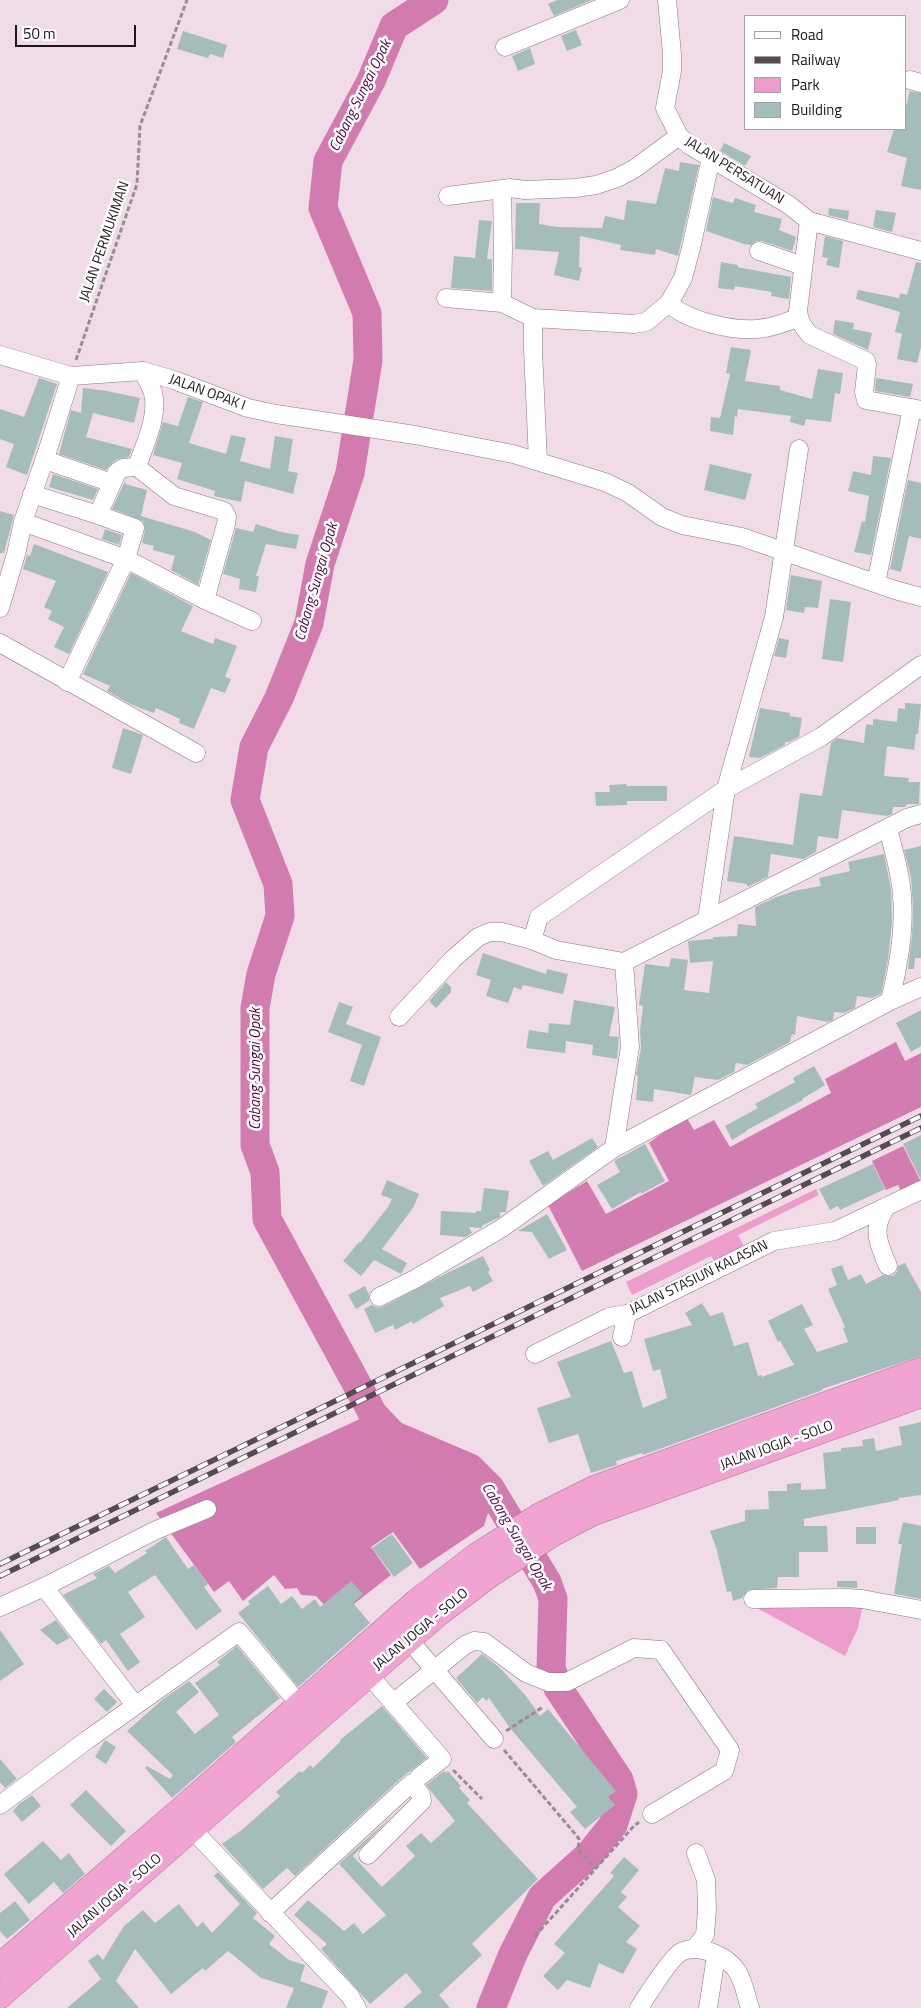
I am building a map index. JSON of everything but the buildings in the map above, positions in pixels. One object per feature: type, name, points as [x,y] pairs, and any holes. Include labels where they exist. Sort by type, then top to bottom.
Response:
[{"type":"highway","name":"JALAN JOGJA - SOLO","points":[[0,1996],[192,1829],[361,1666],[416,1602],[484,1565],[545,1526],[595,1488],[921,1370]]},
{"type":"highway","name":"JALAN JOGJA - SOLO","points":[[545,1526],[606,1507],[921,1395]]},
{"type":"highway","name":"JALAN JOGJA - SOLO","points":[[0,1966],[300,1705],[361,1666],[409,1640],[484,1565]]},
{"type":"street","points":[[505,47],[620,0]]},
{"type":"street","name":"JALAN PERSATUAN","points":[[667,0],[672,70],[665,108],[679,136],[689,145],[789,205],[809,221],[921,251]]},
{"type":"street","points":[[448,196],[502,189],[576,188],[596,185],[617,178],[634,168],[679,136]]},
{"type":"street","points":[[446,298],[502,303],[533,318],[639,324],[646,322],[668,303],[682,278],[691,248],[711,158]]},
{"type":"street","points":[[502,189],[502,303]]},
{"type":"street","points":[[809,221],[799,317],[804,328],[810,335],[866,362],[864,392],[866,400],[916,409],[876,583]]},
{"type":"street","points":[[758,251],[803,266]]},
{"type":"street","points":[[668,303],[686,315],[708,323],[735,328],[755,329],[770,327],[799,317]]},
{"type":"street","points":[[533,318],[538,461]]},
{"type":"street","name":"JALAN OPAK I","points":[[0,355],[71,376],[143,372],[174,380],[248,408],[434,439],[538,461],[605,482],[628,493],[662,517],[682,525],[742,537],[921,597]]},
{"type":"street","points":[[137,467],[154,407],[153,393],[143,372]]},
{"type":"street","points":[[0,608],[16,554],[23,522],[45,460],[71,376]]},
{"type":"street","points":[[707,919],[726,789],[774,617],[799,449]]},
{"type":"street","points":[[45,460],[112,483]]},
{"type":"street","points":[[98,515],[119,470],[137,467],[174,496],[224,511],[227,517],[226,524],[205,600]]},
{"type":"street","points":[[32,494],[135,528],[126,559],[67,682]]},
{"type":"street","points":[[23,522],[126,559],[205,600],[252,621]]},
{"type":"street","points":[[0,643],[196,753]]},
{"type":"street","points":[[532,940],[539,917],[726,789],[821,737],[921,665]]},
{"type":"street","points":[[398,1017],[453,959],[478,937],[490,932],[502,932],[532,940],[556,950],[624,962],[888,828],[921,814]]},
{"type":"street","points":[[888,828],[901,884],[902,910],[898,966],[890,1001]]},
{"type":"street","points":[[614,1148],[630,1047],[624,962]]},
{"type":"street","points":[[379,1297],[415,1279],[502,1228],[614,1148],[890,1001],[921,987]]},
{"type":"street","name":"JALAN STASIUN KALASAN","points":[[535,1354],[609,1317],[627,1314],[774,1241],[835,1231],[921,1190]]},
{"type":"street","points":[[888,1206],[879,1216],[877,1229],[879,1245],[888,1266]]},
{"type":"street","points":[[622,1337],[627,1314]]},
{"type":"street","points":[[0,1607],[44,1587],[154,1531],[207,1509]]},
{"type":"street","points":[[44,1587],[135,1705]]},
{"type":"street","points":[[753,1599],[862,1598],[921,1610]]},
{"type":"street","points":[[0,1805],[135,1705],[239,1632],[300,1705]]},
{"type":"street","points":[[409,1640],[494,1739]]},
{"type":"street","points":[[393,1703],[465,1645],[474,1641],[484,1642],[526,1673],[548,1682],[567,1682],[634,1648],[661,1650],[730,1750],[724,1771],[652,1814]]},
{"type":"street","points":[[270,1913],[413,1782],[442,1758],[361,1666]]},
{"type":"street","points":[[368,1855],[422,1801],[421,1794],[413,1782]]},
{"type":"street","points":[[192,1829],[350,1996],[357,2008]]},
{"type":"street","points":[[694,1949],[705,1935],[707,1910],[706,1880],[696,1853]]},
{"type":"street","points":[[639,2008],[680,1952],[694,1949],[708,1951],[729,1963],[737,1971],[750,2008]]},
{"type":"street","points":[[708,2008],[716,1956]]},
{"type":"path","name":"JALAN PERMUKIMAN","points":[[71,376],[137,184],[140,126],[187,0]]},
{"type":"path","points":[[544,1706],[494,1739],[576,1835],[579,1839],[578,1849],[595,1868]]},
{"type":"path","points":[[442,1758],[482,1798]]},
{"type":"path","points":[[535,1936],[633,1827]]},
{"type":"green space","points":[[816,1189],[819,1195],[738,1235],[746,1250],[717,1265],[711,1256],[632,1295],[626,1282]]},
{"type":"green space","points":[[863,1604],[858,1628],[845,1656],[755,1607]]},
{"type":"shaded area","points":[[896,1042],[905,1061],[921,1053],[921,1107],[582,1271],[548,1205],[587,1181],[606,1214],[669,1181],[649,1143],[685,1115],[694,1130],[714,1120],[730,1147],[831,1093],[825,1079]]},
{"type":"shaded area","points":[[903,1146],[921,1182],[903,1195],[898,1185],[886,1190],[872,1161]]},
{"type":"shaded area","points":[[375,1412],[388,1415],[403,1433],[443,1459],[475,1486],[478,1485],[485,1489],[492,1500],[484,1526],[420,1569],[393,1532],[371,1547],[391,1575],[336,1618],[316,1596],[301,1595],[297,1588],[285,1589],[274,1575],[243,1601],[229,1581],[214,1592],[156,1513]]},
{"type":"waterway","name":"Cabang Sungai Opak","points":[[434,0],[394,26],[371,81],[328,161],[323,208],[367,313],[368,360],[350,473],[320,564],[309,623],[279,698],[254,747],[245,800],[278,884],[280,916],[261,974],[255,1008],[255,1145],[265,1172],[267,1219],[373,1414],[393,1435],[470,1468],[490,1488],[547,1582],[553,1599],[551,1668],[558,1688],[619,1780],[623,1794],[613,1825],[590,1854],[542,1897],[513,1954],[491,2008]]},
{"type":"railway","points":[[0,1564],[921,1116]]},
{"type":"railway","points":[[0,1576],[921,1128]]}]
